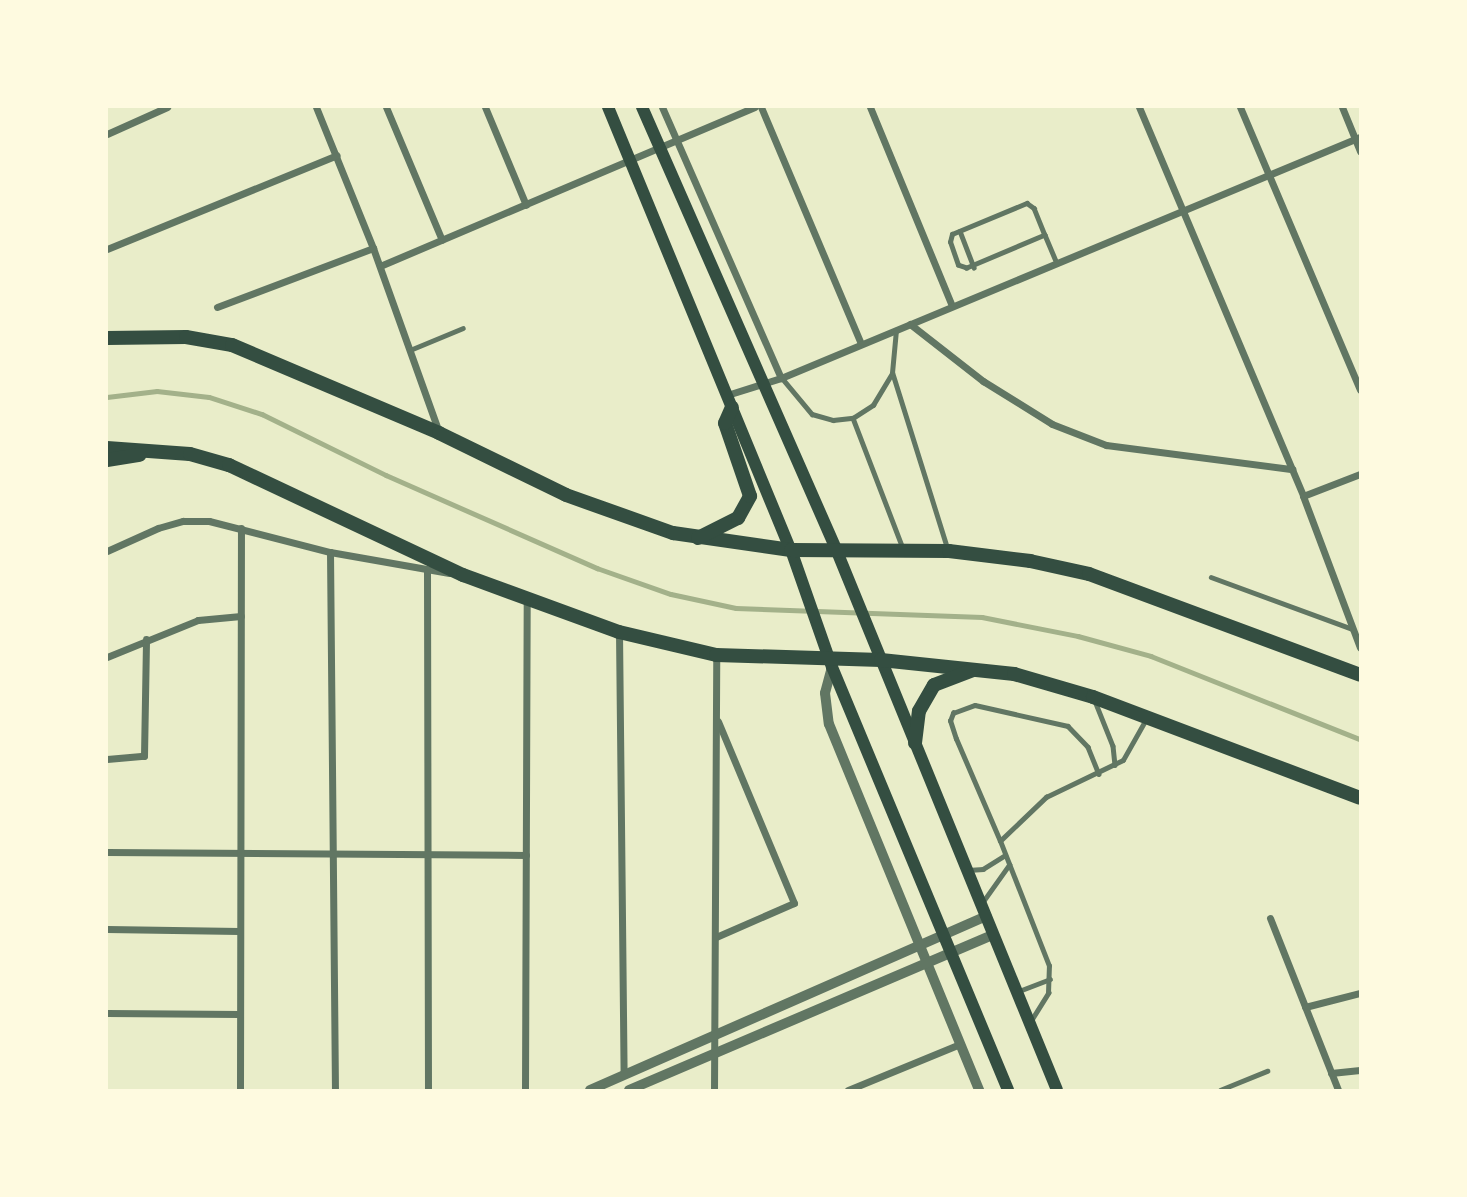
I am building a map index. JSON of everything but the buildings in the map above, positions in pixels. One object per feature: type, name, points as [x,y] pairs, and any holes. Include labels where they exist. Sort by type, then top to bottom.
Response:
[{"type":"highway","points":[[107,338],[186,337],[232,345],[439,433],[566,495],[697,538],[791,550],[949,551],[1089,574],[1360,675]]},
{"type":"highway","points":[[697,538],[738,518],[750,496],[725,423],[729,401]]},
{"type":"highway","points":[[107,448],[156,450],[229,466],[463,575],[619,632],[716,655],[830,664],[881,660],[1014,674],[1093,697],[1360,798]]},
{"type":"highway","points":[[107,460],[156,450]]},
{"type":"highway","points":[[915,743],[919,711],[934,685],[976,669]]},
{"type":"main road","points":[[608,107],[791,550],[830,664],[1008,1090]]},
{"type":"main road","points":[[642,107],[836,549],[1058,1090]]},
{"type":"street","points":[[107,134],[167,107]]},
{"type":"street","points":[[316,107],[380,266],[439,433]]},
{"type":"street","points":[[386,107],[442,240]]},
{"type":"street","points":[[485,107],[526,205]]},
{"type":"street","points":[[662,107],[782,377]]},
{"type":"street","points":[[380,266],[755,107]]},
{"type":"street","points":[[761,107],[861,344]]},
{"type":"street","points":[[870,107],[952,306]]},
{"type":"street","points":[[1139,107],[1303,496],[1357,629],[1360,648]]},
{"type":"street","points":[[1240,107],[1360,390]]},
{"type":"street","points":[[1342,107],[1358,138],[1360,150]]},
{"type":"street","points":[[729,401],[762,382],[782,377],[1358,138]]},
{"type":"street","points":[[107,249],[337,155]]},
{"type":"street","points":[[217,307],[373,248]]},
{"type":"street","points":[[910,324],[1006,395],[1052,424],[1107,445],[1292,470]]},
{"type":"street","points":[[1303,496],[1360,474]]},
{"type":"street","points":[[107,551],[183,521],[242,528],[330,552],[427,572],[463,575]]},
{"type":"street","points":[[240,1090],[242,528]]},
{"type":"street","points":[[330,552],[335,1090]]},
{"type":"street","points":[[427,572],[428,1090]]},
{"type":"street","points":[[526,1090],[527,600]]},
{"type":"street","points":[[107,657],[198,620],[242,616]]},
{"type":"street","points":[[619,632],[624,1075]]},
{"type":"street","points":[[107,759],[144,756],[146,639]]},
{"type":"street","points":[[715,1090],[716,655]]},
{"type":"street","points":[[830,664],[825,693],[829,724],[979,1090]]},
{"type":"street","points":[[716,718],[793,903],[716,937]]},
{"type":"street","points":[[107,852],[526,855]]},
{"type":"street","points":[[590,1090],[919,944],[984,910]]},
{"type":"street","points":[[1270,918],[1338,1090]]},
{"type":"street","points":[[107,929],[239,931]]},
{"type":"street","points":[[629,1090],[928,965],[993,934]]},
{"type":"street","points":[[1305,1007],[1360,993]]},
{"type":"street","points":[[107,1013],[239,1013]]},
{"type":"street","points":[[848,1090],[960,1044]]},
{"type":"street","points":[[1331,1073],[1360,1070]]},
{"type":"street","points":[[869,1082],[873,1090]]},
{"type":"lane","points":[[1045,235],[974,267],[958,265],[950,238],[960,231],[1027,203],[1034,208],[1057,263]]},
{"type":"lane","points":[[960,231],[974,267]]},
{"type":"lane","points":[[410,351],[463,328]]},
{"type":"lane","points":[[896,330],[892,373],[949,551]]},
{"type":"lane","points":[[782,377],[812,414],[833,420],[853,418],[873,405],[892,373]]},
{"type":"lane","points":[[853,418],[904,550]]},
{"type":"lane","points":[[1211,578],[1357,629]]},
{"type":"lane","points":[[1093,697],[1113,746],[1115,765]]},
{"type":"lane","points":[[1030,1023],[1051,978],[1000,841],[956,739],[950,721],[953,713],[975,705],[1068,726],[1088,747],[1099,774]]},
{"type":"lane","points":[[1000,841],[1035,805],[1126,758],[1146,717]]},
{"type":"lane","points":[[968,870],[983,869],[1005,855]]},
{"type":"lane","points":[[984,910],[1009,865]]},
{"type":"lane","points":[[1017,992],[1051,978]]},
{"type":"lane","points":[[1220,1090],[1267,1070]]},
{"type":"waterway","points":[[107,397],[157,391],[209,397],[262,414],[386,475],[597,568],[671,594],[736,608],[982,617],[1078,636],[1151,656],[1360,739]]}]
